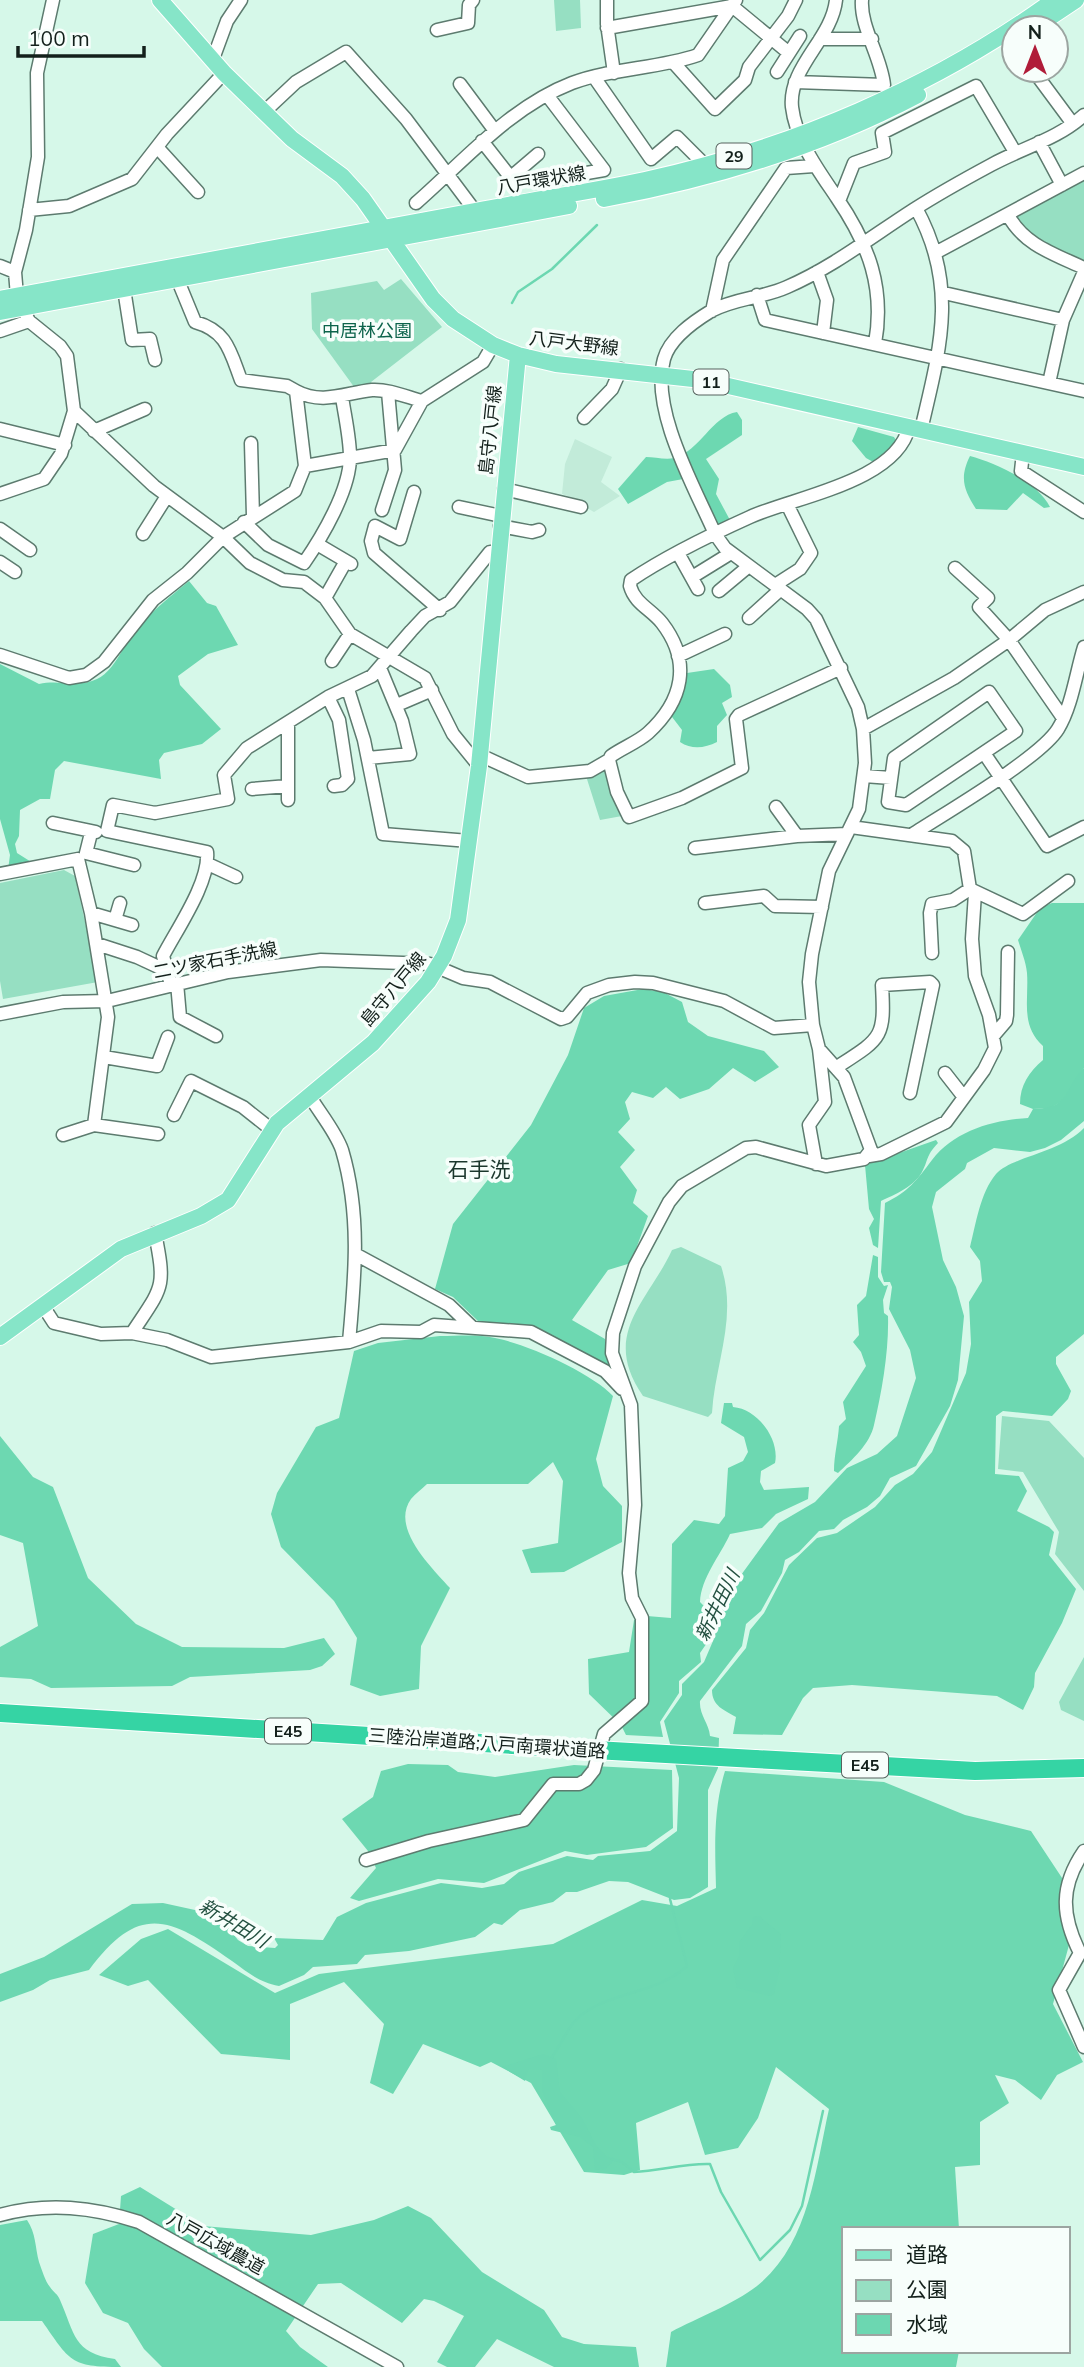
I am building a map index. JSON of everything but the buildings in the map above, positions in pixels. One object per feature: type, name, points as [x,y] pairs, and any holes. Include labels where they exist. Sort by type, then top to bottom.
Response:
[{"type":"highway","name":"三陸沿岸道路;八戸南環状道路","points":[[0,1713],[975,1771],[1084,1768]]},
{"type":"highway","name":"三陸沿岸道路;八戸南環状道路","points":[[975,1771],[1084,1760]]},
{"type":"main road","name":"八戸大野線","points":[[160,0],[224,73],[264,112],[292,139],[342,176],[433,299],[453,319],[493,345],[518,355],[556,364],[662,373],[1084,467]]},
{"type":"main road","name":"八戸環状線","points":[[388,235],[475,211],[645,180],[803,140],[949,68],[1054,0]]},
{"type":"main road","points":[[1055,14],[1076,0]]},
{"type":"main road","name":"八戸環状線","points":[[0,299],[23,308],[175,274],[690,181],[913,98],[1000,49]]},
{"type":"main road","name":"八戸環状線","points":[[0,312],[124,289],[175,274]]},
{"type":"main road","name":"島守八戸線","points":[[0,1337],[121,1249],[201,1216],[228,1200],[272,1130],[309,1095],[373,1043],[439,967],[458,920],[480,760],[503,489],[518,355]]},
{"type":"street","points":[[0,494],[44,478],[65,445],[75,411],[66,356],[60,346],[23,308],[15,272],[29,210],[39,141],[39,60],[53,0]]},
{"type":"street","points":[[213,59],[227,21],[241,0]]},
{"type":"street","points":[[437,30],[468,23],[469,5],[473,0]]},
{"type":"street","points":[[607,0],[607,28],[614,73]]},
{"type":"street","points":[[673,62],[715,109],[745,80],[749,67],[788,16],[796,0]]},
{"type":"street","points":[[836,0],[831,20],[795,82],[792,110],[814,166],[839,201],[863,246],[878,286],[880,316],[875,344]]},
{"type":"street","points":[[795,82],[884,85],[872,39],[861,13],[862,0]]},
{"type":"street","points":[[607,28],[734,3]]},
{"type":"street","points":[[734,3],[769,38],[789,53]]},
{"type":"street","points":[[415,203],[482,141],[547,95],[594,77],[698,55],[734,3]]},
{"type":"street","points":[[777,72],[800,36]]},
{"type":"street","points":[[820,39],[872,39]]},
{"type":"street","points":[[264,112],[296,82],[346,52],[407,119],[475,211]]},
{"type":"street","points":[[29,210],[69,206],[132,179],[224,73]]},
{"type":"street","points":[[594,77],[651,159],[677,137],[705,165]]},
{"type":"street","points":[[460,84],[495,131]]},
{"type":"street","points":[[1043,84],[1073,124]]},
{"type":"street","points":[[839,201],[854,163],[885,152],[882,133],[976,86],[1015,152]]},
{"type":"street","points":[[547,95],[604,170],[575,175]]},
{"type":"street","points":[[816,1164],[809,1125],[825,1102],[819,1049],[813,1025],[810,967],[829,871],[859,808],[864,776],[863,729],[858,707],[816,619],[731,553],[715,534],[670,429],[663,398],[662,373],[670,345],[712,311],[784,289],[817,272],[863,246],[916,208],[1015,152],[1073,124],[1084,115]]},
{"type":"street","points":[[482,141],[513,180],[538,154]]},
{"type":"street","points":[[1039,142],[1062,185]]},
{"type":"street","points":[[157,147],[198,192]]},
{"type":"street","points":[[712,311],[723,260],[738,236],[786,168],[814,166]]},
{"type":"street","points":[[935,253],[1084,173]]},
{"type":"street","points":[[75,411],[167,496],[223,537],[250,563],[284,580],[304,582],[325,598],[350,634],[385,663],[425,678],[453,734],[480,760],[528,777],[590,771],[648,733],[670,703],[682,680],[678,656],[663,624],[638,601],[630,586],[631,580],[715,534],[787,504],[823,493],[870,471],[904,442],[915,428],[937,359],[944,323],[944,293],[935,253],[916,208]]},
{"type":"street","points":[[1008,215],[1016,230],[1026,240],[1084,270],[1063,320],[1049,383]]},
{"type":"street","points":[[0,266],[15,272]]},
{"type":"street","points":[[817,272],[827,300],[823,333]]},
{"type":"street","points":[[175,274],[195,322],[214,327],[228,345],[242,380],[287,386],[309,398],[342,397],[374,390],[422,401]]},
{"type":"street","points":[[124,289],[132,340],[150,339],[155,360]]},
{"type":"street","points":[[944,293],[1063,320]]},
{"type":"street","points":[[758,295],[765,320],[1084,391]]},
{"type":"street","points":[[0,331],[23,308]]},
{"type":"street","points":[[395,450],[422,401],[483,362],[493,345]]},
{"type":"street","points":[[584,418],[612,389],[621,369]]},
{"type":"street","points":[[0,655],[55,676],[86,675],[116,649],[135,619],[153,600],[187,573],[223,537],[290,496],[305,466],[296,391]]},
{"type":"street","points":[[382,510],[395,470],[388,392]]},
{"type":"street","points":[[251,443],[249,519],[268,545],[304,563],[317,544],[346,477],[350,458],[342,397]]},
{"type":"street","points":[[94,431],[145,409]]},
{"type":"street","points":[[0,429],[65,445]]},
{"type":"street","points":[[305,466],[395,450]]},
{"type":"street","points":[[1023,453],[1021,471],[1084,512]]},
{"type":"street","points":[[503,489],[581,507]]},
{"type":"street","points":[[414,492],[400,539],[375,526],[371,541],[374,553],[440,610]]},
{"type":"street","points":[[144,534],[167,496]]},
{"type":"street","points":[[748,618],[800,569],[811,553],[787,504]]},
{"type":"street","points":[[459,506],[532,532],[539,530]]},
{"type":"street","points":[[0,530],[30,550]]},
{"type":"street","points":[[317,544],[348,563],[325,598]]},
{"type":"street","points":[[107,831],[113,805],[155,813],[228,799],[224,775],[237,757],[328,697],[372,676],[425,616],[440,610],[491,552],[498,552]]},
{"type":"street","points":[[678,553],[698,589]]},
{"type":"street","points":[[697,573],[731,553]]},
{"type":"street","points":[[0,562],[15,572]]},
{"type":"street","points":[[719,591],[749,566]]},
{"type":"street","points":[[955,568],[988,598],[979,607],[1009,640],[1063,718]]},
{"type":"street","points":[[863,729],[917,701],[1009,640],[1045,610],[1084,593]]},
{"type":"street","points":[[331,661],[350,634]]},
{"type":"street","points":[[678,656],[725,634]]},
{"type":"street","points":[[913,835],[1046,743],[1063,718],[1084,647]]},
{"type":"street","points":[[368,758],[410,754],[385,663]]},
{"type":"street","points":[[609,760],[617,792],[629,817],[682,798],[741,768],[736,719],[739,715],[841,668]]},
{"type":"street","points":[[348,689],[368,758],[383,834],[469,841]]},
{"type":"street","points":[[397,705],[432,690]]},
{"type":"street","points":[[989,692],[1016,731],[906,805],[888,802],[891,778],[894,758],[989,692]]},
{"type":"street","points":[[328,697],[339,720],[348,779],[342,785],[334,786]]},
{"type":"street","points":[[288,723],[288,800]]},
{"type":"street","points":[[984,753],[1047,846],[1084,827]]},
{"type":"street","points":[[864,776],[891,778]]},
{"type":"street","points":[[252,789],[288,786]]},
{"type":"street","points":[[776,807],[797,836]]},
{"type":"street","points":[[53,823],[91,833],[107,831],[206,852],[208,864],[163,956],[174,984],[180,1017],[216,1036]]},
{"type":"street","points":[[366,1860],[429,1841],[524,1820],[553,1784],[579,1784],[586,1780],[594,1770],[604,1734],[642,1701],[645,1678],[642,1618],[632,1598],[629,1573],[635,1505],[631,1405],[612,1353],[613,1333],[635,1266],[682,1186],[746,1147],[756,1147],[816,1164],[848,1163],[881,1154],[942,1125],[990,1059],[995,1048],[994,1035],[975,976],[972,891],[966,857],[960,845],[936,837],[849,830],[695,848]]},
{"type":"street","points":[[91,833],[86,853],[134,865]]},
{"type":"street","points":[[0,874],[78,859],[97,944],[108,1017],[94,1125]]},
{"type":"street","points":[[208,864],[236,877]]},
{"type":"street","points":[[932,953],[932,904],[953,900],[972,891],[1023,914],[1068,881]]},
{"type":"street","points":[[705,903],[764,896],[775,906],[822,907]]},
{"type":"street","points":[[115,920],[120,903]]},
{"type":"street","points":[[91,913],[132,925]]},
{"type":"street","points":[[97,944],[137,957],[167,971]]},
{"type":"street","points":[[994,1035],[1006,1021],[1008,952]]},
{"type":"street","name":"二ツ家石手洗線","points":[[0,1014],[63,1002],[107,1001],[228,972],[321,960],[398,962],[439,967],[463,978],[490,982],[561,1019],[567,1017],[587,993],[609,985],[635,982],[653,983],[724,1001],[774,1028],[813,1025]]},
{"type":"street","points":[[837,1067],[880,1035],[884,1020],[882,985],[930,982],[933,985],[910,1093]]},
{"type":"street","points":[[103,1057],[157,1066],[167,1037]]},
{"type":"street","points":[[819,1049],[837,1067],[855,1101],[869,1140],[869,1156]]},
{"type":"street","points":[[945,1073],[964,1096]]},
{"type":"street","points":[[174,1115],[191,1081],[243,1107],[272,1130]]},
{"type":"street","points":[[309,1095],[341,1147],[357,1255],[349,1342]]},
{"type":"street","points":[[63,1135],[94,1125],[159,1134]]},
{"type":"street","points":[[132,1333],[158,1295],[164,1276],[155,1233]]},
{"type":"street","points":[[357,1255],[449,1305],[472,1327]]},
{"type":"street","points":[[43,1306],[54,1323],[101,1334],[132,1333],[167,1340],[211,1357],[349,1342],[382,1331],[421,1332],[434,1325],[531,1332],[605,1371],[625,1392]]},
{"type":"street","points":[[1084,1851],[1070,1871],[1067,1888],[1066,1921],[1080,1952],[1059,1990],[1084,2048]]},
{"type":"street","name":"八戸広域農道","points":[[0,2214],[36,2207],[71,2207],[95,2209],[139,2222],[397,2367]]},
{"type":"shaded area","points":[[737,412],[742,420],[742,435],[706,459],[719,479],[716,494],[731,522],[717,528],[694,477],[667,482],[628,504],[618,489],[646,457],[671,459],[683,454],[720,420]]},
{"type":"shaded area","points":[[858,427],[894,437],[898,444],[875,463],[866,458],[852,441]]},
{"type":"shaded area","points":[[575,439],[612,457],[601,482],[620,496],[594,512],[587,508],[588,503],[562,494],[565,464]]},
{"type":"shaded area","points":[[970,456],[992,463],[1026,482],[1036,489],[1050,507],[1044,508],[1023,493],[1007,510],[976,509],[964,484]]},
{"type":"shaded area","points":[[189,581],[207,603],[216,606],[238,645],[208,654],[178,676],[180,685],[221,729],[202,744],[164,753],[159,760],[161,779],[64,761],[55,770],[50,799],[40,799],[20,810],[19,836],[15,844],[17,853],[36,865],[8,870],[10,855],[0,819],[0,664],[39,684],[83,683],[97,679],[111,667],[144,621]]},
{"type":"shaded area","points":[[714,669],[730,685],[732,697],[722,703],[727,715],[717,726],[717,742],[703,747],[689,746],[680,742],[682,730],[669,713],[686,682],[687,673]]},
{"type":"shaded area","points":[[1052,903],[1084,903],[1084,1068],[1063,1101],[1050,1108],[1033,1109],[1020,1104],[1020,1097],[1026,1079],[1043,1060],[1043,1046],[1028,1021],[1027,973],[1018,940],[1040,908]]},
{"type":"shaded area","points":[[643,989],[663,992],[682,1002],[688,1022],[708,1036],[764,1051],[779,1067],[755,1082],[733,1068],[709,1089],[680,1099],[666,1087],[653,1098],[632,1092],[625,1102],[630,1119],[618,1132],[635,1150],[620,1167],[637,1190],[633,1203],[648,1216],[631,1263],[608,1270],[572,1320],[605,1339],[609,1370],[537,1327],[479,1322],[453,1297],[435,1289],[453,1224],[531,1125],[568,1055],[584,1008],[604,996]]},
{"type":"shaded area","points":[[1084,1128],[1084,1334],[1056,1357],[1056,1364],[1071,1391],[1068,1399],[1052,1416],[1003,1411],[996,1416],[995,1474],[1019,1476],[1027,1491],[1017,1511],[1054,1532],[1049,1555],[1076,1589],[1062,1623],[1035,1673],[1034,1687],[1023,1710],[997,1696],[852,1685],[813,1688],[803,1698],[782,1735],[733,1734],[736,1717],[716,1704],[712,1690],[746,1648],[750,1630],[764,1613],[789,1565],[817,1538],[837,1533],[875,1507],[895,1485],[913,1474],[932,1452],[966,1373],[971,1344],[969,1302],[982,1281],[980,1261],[970,1247],[986,1190],[996,1174],[1004,1168],[1063,1143]]},
{"type":"shaded area","points":[[936,1140],[938,1143],[919,1177],[904,1190],[881,1201],[878,1248],[873,1245],[869,1228],[874,1219],[869,1209],[865,1165]]},
{"type":"shaded area","points":[[873,1255],[878,1257],[878,1277],[884,1286],[888,1285],[883,1300],[884,1313],[888,1316],[888,1329],[882,1385],[869,1439],[838,1473],[834,1471],[834,1465],[839,1426],[846,1419],[843,1402],[866,1366],[861,1352],[853,1342],[859,1335],[857,1305],[866,1296]]},
{"type":"shaded area","points":[[440,1336],[488,1337],[524,1346],[575,1369],[613,1396],[596,1459],[603,1486],[622,1506],[622,1542],[564,1572],[531,1573],[522,1550],[558,1543],[563,1481],[553,1462],[528,1484],[427,1484],[411,1499],[406,1510],[406,1522],[409,1535],[424,1559],[450,1588],[421,1646],[419,1689],[380,1696],[350,1685],[357,1638],[334,1601],[281,1547],[271,1514],[277,1493],[316,1427],[339,1418],[354,1351],[378,1343]]},
{"type":"shaded area","points":[[724,1403],[732,1403],[733,1407],[751,1413],[771,1436],[776,1454],[775,1463],[761,1471],[760,1482],[764,1490],[809,1487],[808,1499],[776,1514],[762,1528],[730,1534],[707,1576],[701,1593],[700,1602],[706,1608],[713,1607],[709,1640],[700,1653],[701,1662],[679,1681],[679,1693],[660,1722],[663,1737],[626,1735],[621,1725],[589,1694],[588,1659],[629,1652],[634,1620],[647,1616],[671,1618],[672,1544],[694,1520],[719,1524],[725,1516],[728,1468],[743,1461],[748,1452],[744,1437],[721,1423]]},
{"type":"shaded area","points":[[0,1436],[33,1477],[53,1487],[88,1578],[136,1624],[182,1647],[284,1648],[324,1638],[335,1654],[322,1666],[310,1670],[190,1677],[172,1686],[51,1688],[31,1679],[0,1677],[0,1647],[38,1626],[23,1543],[0,1535]]},
{"type":"shaded area","points":[[408,1764],[448,1765],[458,1772],[495,1777],[574,1765],[672,1770],[673,1828],[646,1847],[587,1855],[565,1851],[484,1883],[438,1879],[359,1901],[350,1898],[376,1868],[368,1851],[342,1819],[373,1797],[381,1771]]},
{"type":"shaded area","points":[[725,1771],[884,1782],[965,1815],[1031,1831],[1068,1887],[1069,1945],[1053,2004],[1083,2062],[1057,2075],[1041,2100],[1015,2080],[995,2075],[1009,2103],[980,2122],[980,2165],[955,2167],[959,2227],[842,2227],[842,2353],[959,2353],[956,2367],[666,2367],[671,2332],[727,2305],[757,2286],[774,2269],[799,2228],[814,2181],[829,2109],[776,2067],[758,2118],[738,2148],[705,2155],[688,2102],[636,2123],[640,2170],[624,2175],[584,2172],[531,2083],[491,2062],[480,2067],[423,2044],[393,2094],[370,2083],[384,2024],[344,1982],[290,2004],[290,2060],[221,2054],[148,1980],[128,1986],[99,1975],[141,1939],[168,1929],[275,1993],[319,1974],[553,1944],[642,1900],[677,1906],[716,1888],[715,1843]]},
{"type":"shaded area","points":[[140,2187],[203,2226],[311,2235],[374,2220],[408,2206],[431,2218],[482,2272],[544,2310],[562,2337],[584,2344],[636,2347],[639,2367],[554,2367],[497,2339],[475,2367],[447,2367],[437,2362],[464,2316],[424,2299],[402,2323],[341,2283],[318,2284],[286,2331],[300,2347],[328,2367],[162,2367],[144,2349],[128,2323],[103,2313],[85,2283],[93,2234],[119,2224],[121,2196]]},
{"type":"shaded area","points":[[27,2220],[34,2235],[45,2279],[59,2298],[77,2340],[91,2352],[115,2359],[121,2367],[91,2365],[73,2359],[42,2321],[0,2321],[0,2225]]},
{"type":"green space","points":[[554,0],[580,0],[581,28],[556,31]]},
{"type":"green space","points":[[1084,177],[1084,265],[1028,237],[1015,215]]},
{"type":"green space","name":"中居林公園","points":[[401,279],[442,327],[371,382],[373,387],[357,391],[312,329],[311,293],[377,281],[384,290]]},
{"type":"green space","points":[[608,766],[622,816],[600,820],[586,776]]},
{"type":"green space","points":[[64,870],[75,876],[98,982],[3,999],[0,981],[0,883]]},
{"type":"green space","points":[[681,1247],[721,1266],[726,1285],[724,1340],[712,1413],[708,1417],[643,1396],[631,1374],[626,1354],[632,1319],[672,1250]]},
{"type":"green space","points":[[1002,1416],[1049,1421],[1084,1458],[1084,1591],[1055,1554],[1059,1532],[1023,1472],[998,1469]]},
{"type":"green space","points":[[1084,1657],[1084,1721],[1061,1710],[1059,1702]]},
{"type":"water","points":[[1084,1068],[1084,1121],[1061,1140],[1045,1148],[1030,1152],[994,1148],[967,1163],[965,1169],[936,1192],[932,1207],[943,1260],[956,1287],[964,1316],[958,1380],[950,1406],[916,1466],[890,1478],[880,1496],[867,1507],[843,1520],[834,1529],[819,1531],[799,1552],[785,1560],[782,1573],[761,1611],[746,1624],[742,1646],[700,1701],[710,1736],[719,1738],[718,1768],[708,1790],[708,1887],[690,1898],[674,1900],[628,1882],[609,1881],[577,1892],[566,1892],[553,1902],[520,1910],[502,1925],[494,1923],[475,1937],[409,1951],[365,1955],[357,1964],[313,1967],[304,1975],[279,1986],[254,1977],[210,1946],[173,1927],[141,1925],[124,1933],[89,1970],[50,1980],[33,1990],[0,2002],[0,1974],[44,1957],[132,1904],[163,1903],[195,1910],[222,1920],[238,1940],[248,1946],[275,1948],[278,1945],[274,1938],[323,1940],[337,1917],[366,1903],[441,1883],[482,1888],[504,1884],[519,1872],[567,1856],[593,1860],[598,1856],[650,1851],[677,1831],[679,1778],[664,1721],[682,1695],[682,1684],[704,1662],[713,1641],[717,1608],[779,1523],[815,1502],[847,1468],[877,1454],[897,1436],[916,1378],[910,1350],[889,1309],[892,1287],[890,1282],[884,1282],[881,1272],[885,1203],[906,1190],[951,1141],[975,1129],[1001,1121],[1028,1118],[1033,1109],[1054,1105],[1065,1096]]},
{"type":"water","points":[[759,1916],[781,1934],[779,1972],[774,1994],[769,1996],[737,1988],[733,1968],[739,1956],[739,1942],[752,1925],[753,1917]]},
{"type":"water","points":[[543,2054],[556,2059],[560,2092],[582,2118],[596,2145],[606,2156],[615,2159],[606,2169],[595,2170],[593,2147],[580,2137],[551,2130],[550,2127],[556,2125],[542,2091],[542,2070],[529,2069],[525,2081],[502,2067]]},
{"type":"waterway","points":[[512,303],[518,292],[552,269],[597,225]]},
{"type":"waterway","points":[[552,2057],[570,2028],[584,2013],[610,2000],[663,1982],[687,1966],[670,1899]]},
{"type":"waterway","points":[[612,2159],[622,2162],[634,2172],[710,2164],[721,2192],[760,2260],[790,2230],[802,2206],[823,2111]]},
{"type":"district","name":"石手洗","points":[[479,1169]]},
{"type":"water label","name":"新井田川","points":[[717,1605]]},
{"type":"water label","name":"新井田川","points":[[234,1923]]}]
